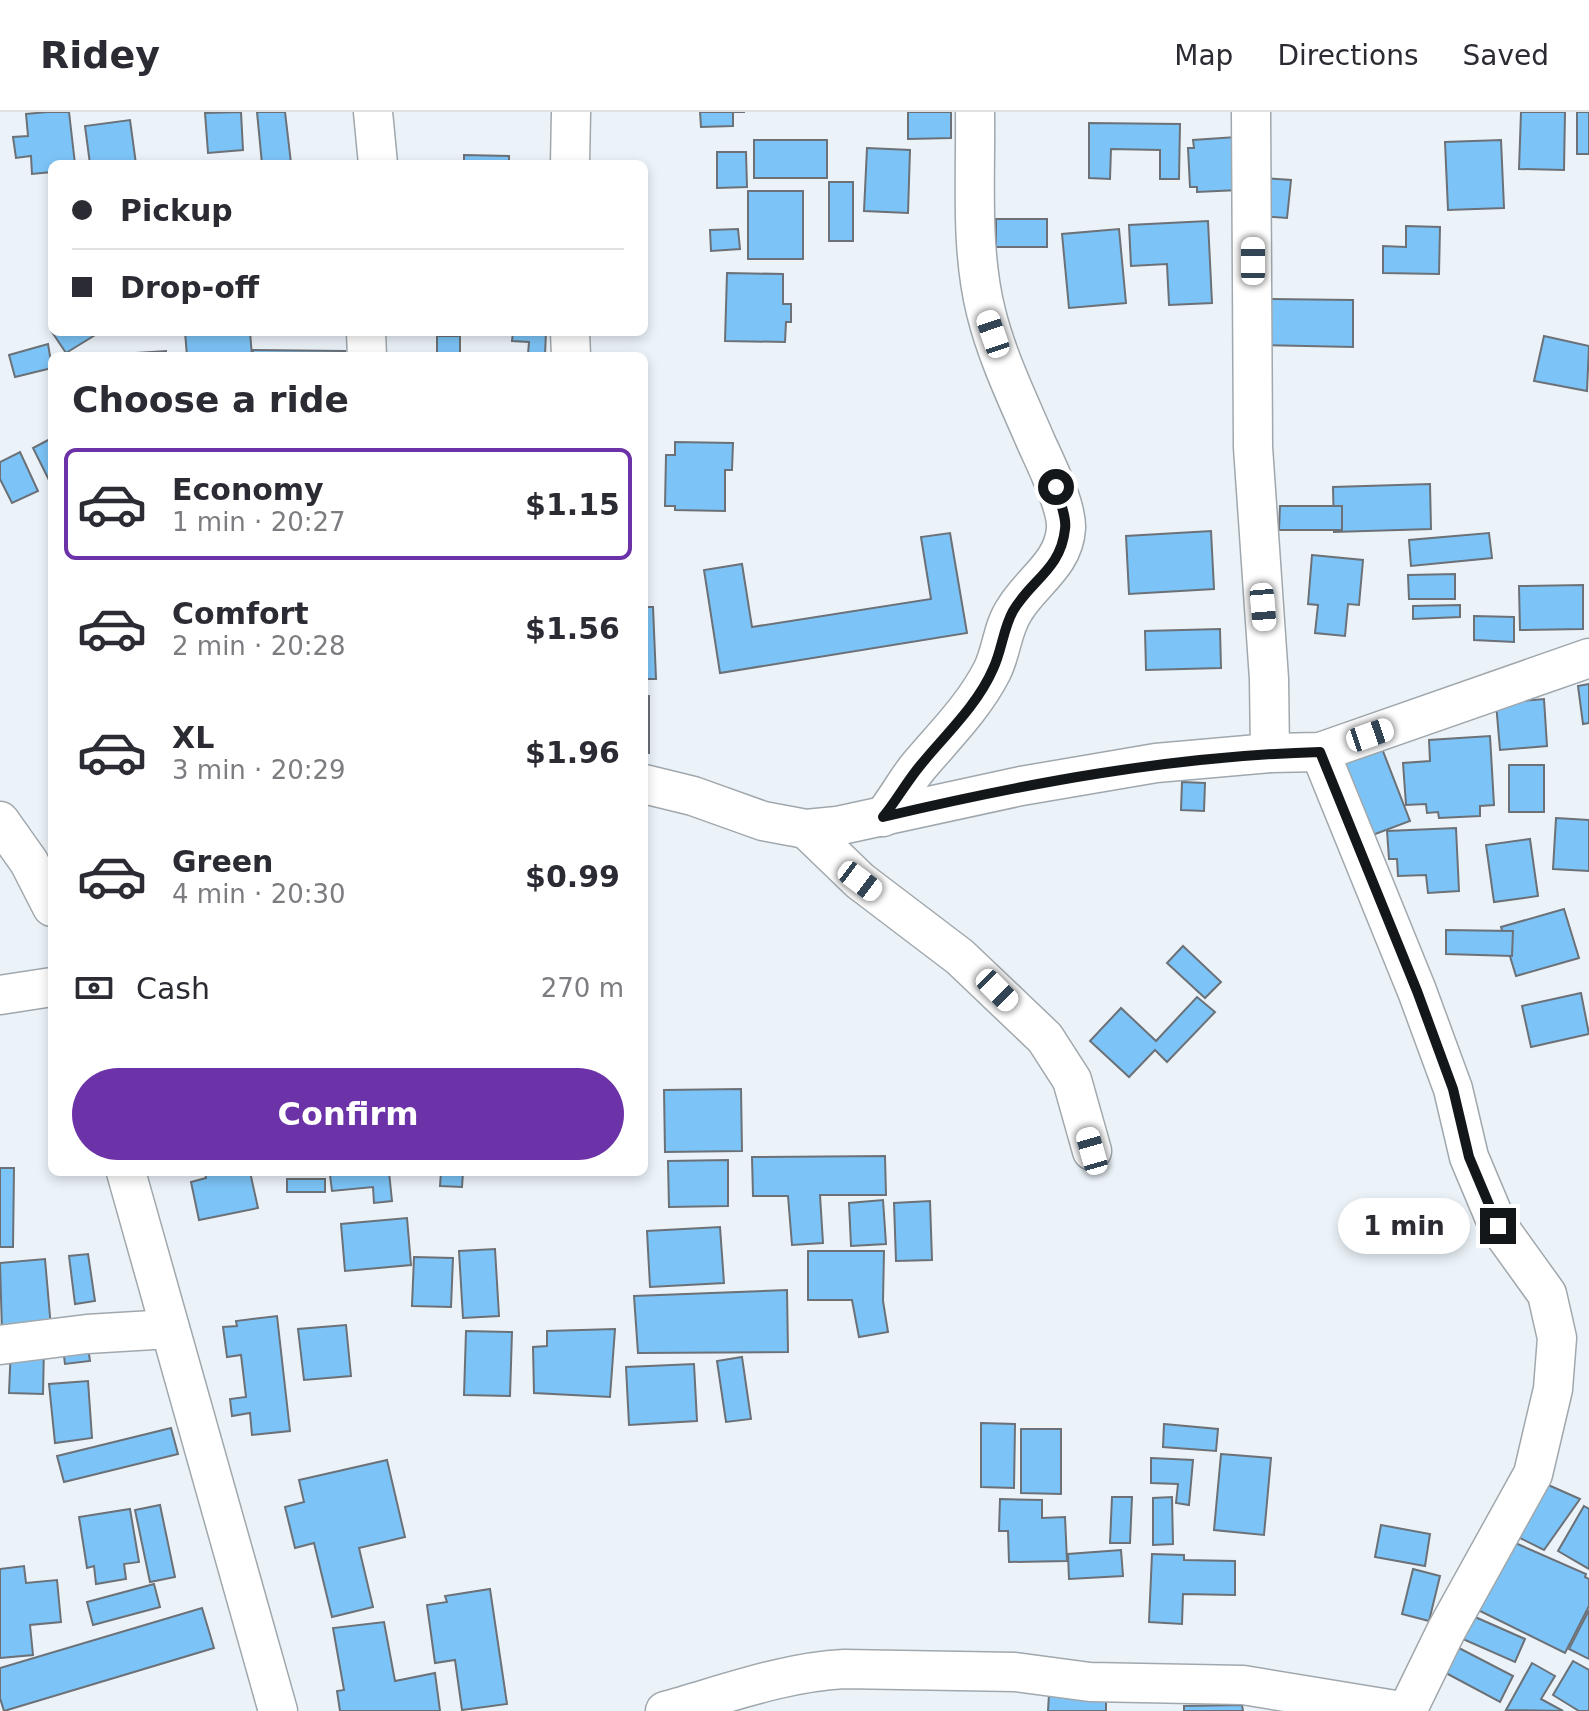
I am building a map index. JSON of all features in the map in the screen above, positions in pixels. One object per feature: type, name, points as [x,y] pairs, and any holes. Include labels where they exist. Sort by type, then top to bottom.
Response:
[{"type":"street","points":[[373,112],[378,160]]},
{"type":"street","points":[[570,160],[571,112]]},
{"type":"street","points":[[883,817],[917,769],[974,701],[994,668],[1003,634],[1013,612],[1028,589],[1053,566],[1066,528],[1056,487],[1007,377],[986,313],[977,264],[975,112]]},
{"type":"street","points":[[1251,112],[1253,447],[1269,679],[1270,753]]},
{"type":"street","points":[[648,785],[693,796],[763,821],[806,829],[883,817],[1021,786],[1156,763],[1320,752],[1589,658]]},
{"type":"street","points":[[665,1711],[824,1670],[882,1669],[1015,1672],[1090,1682],[1243,1685],[1404,1711],[1533,1474],[1553,1389],[1557,1338],[1547,1294],[1498,1226],[1469,1157],[1448,1075],[1320,752]]},
{"type":"street","points":[[0,821],[41,858],[48,889]]},
{"type":"street","points":[[806,829],[860,881],[960,957],[1045,1038],[1072,1080],[1092,1151]]},
{"type":"street","points":[[0,995],[48,988]]},
{"type":"street","points":[[127,1176],[278,1711]]},
{"type":"street","points":[[0,1345],[87,1334],[170,1329]]},
{"type":"building","points":[[69,112],[75,160],[48,160],[48,172],[32,174],[31,156],[16,158],[13,137],[28,136],[26,114]]},
{"type":"building","points":[[241,112],[243,150],[208,153],[205,113]]},
{"type":"building","points":[[257,112],[285,112],[291,160],[262,160]]},
{"type":"building","points":[[700,112],[733,112],[733,126],[701,127]]},
{"type":"building","points":[[908,112],[951,112],[951,138],[908,139]]},
{"type":"building","points":[[1521,112],[1565,112],[1564,170],[1519,169]]},
{"type":"building","points":[[1577,112],[1589,112],[1589,154],[1577,154]]},
{"type":"building","points":[[130,120],[135,160],[89,160],[85,126]]},
{"type":"building","points":[[1089,123],[1180,124],[1179,179],[1160,179],[1160,150],[1111,149],[1110,179],[1089,178]]},
{"type":"building","points":[[1236,137],[1239,190],[1197,192],[1197,187],[1190,187],[1188,148],[1194,148],[1193,140]]},
{"type":"building","points":[[754,140],[827,140],[827,178],[754,178]]},
{"type":"building","points":[[1501,140],[1504,208],[1448,210],[1445,142]]},
{"type":"building","points":[[867,148],[910,150],[908,213],[864,211]]},
{"type":"building","points":[[717,152],[746,152],[747,187],[717,188]]},
{"type":"building","points":[[464,155],[509,156],[509,160],[464,160]]},
{"type":"building","points":[[1263,178],[1291,180],[1287,218],[1260,216]]},
{"type":"building","points":[[829,182],[853,182],[853,241],[829,241]]},
{"type":"building","points":[[748,191],[803,191],[803,259],[748,259]]},
{"type":"building","points":[[996,219],[1047,219],[1047,247],[996,247]]},
{"type":"building","points":[[1208,221],[1212,303],[1169,305],[1167,264],[1131,266],[1129,225]]},
{"type":"building","points":[[1406,226],[1440,227],[1439,274],[1383,273],[1383,246],[1406,247]]},
{"type":"building","points":[[738,229],[740,249],[711,251],[710,230]]},
{"type":"building","points":[[1119,229],[1126,303],[1069,308],[1062,234]]},
{"type":"building","points":[[727,273],[783,274],[783,304],[791,304],[791,322],[786,322],[785,342],[725,341]]},
{"type":"building","points":[[1261,299],[1353,300],[1353,347],[1260,345]]},
{"type":"building","points":[[55,336],[94,336],[68,352]]},
{"type":"building","points":[[185,336],[250,336],[252,352],[187,352]]},
{"type":"building","points":[[437,336],[460,336],[460,352],[437,352]]},
{"type":"building","points":[[513,336],[546,336],[545,352],[528,352],[529,342],[512,341]]},
{"type":"building","points":[[1544,336],[1589,346],[1587,391],[1534,381]]},
{"type":"building","points":[[48,344],[48,369],[15,377],[9,355]]},
{"type":"building","points":[[253,350],[345,351],[345,352]]},
{"type":"building","points":[[48,440],[48,478],[33,448]]},
{"type":"building","points":[[675,442],[733,443],[732,470],[725,470],[725,511],[675,510],[675,506],[665,506],[666,455],[675,455]]},
{"type":"building","points":[[20,452],[38,491],[12,503],[0,479],[0,462]]},
{"type":"building","points":[[1430,484],[1431,529],[1334,532],[1333,487]]},
{"type":"building","points":[[1280,506],[1342,506],[1342,530],[1279,530]]},
{"type":"building","points":[[1211,531],[1214,589],[1129,594],[1126,536]]},
{"type":"building","points":[[950,533],[967,633],[720,673],[704,570],[742,564],[752,627],[931,599],[921,537]]},
{"type":"building","points":[[1489,533],[1492,558],[1411,566],[1409,540]]},
{"type":"building","points":[[1312,555],[1363,560],[1359,605],[1348,604],[1345,636],[1315,633],[1318,605],[1308,604]]},
{"type":"building","points":[[1455,574],[1455,599],[1409,599],[1408,575]]},
{"type":"building","points":[[1583,585],[1583,629],[1520,630],[1519,586]]},
{"type":"building","points":[[1460,605],[1460,617],[1413,619],[1413,606]]},
{"type":"building","points":[[648,607],[653,607],[656,679],[648,679]]},
{"type":"building","points":[[1474,616],[1514,617],[1514,642],[1474,640]]},
{"type":"building","points":[[1220,629],[1221,668],[1146,670],[1145,631]]},
{"type":"building","points":[[1589,684],[1589,723],[1583,724],[1578,686]]},
{"type":"building","points":[[648,696],[649,696],[648,753]]},
{"type":"building","points":[[1544,699],[1547,746],[1500,750],[1496,703]]},
{"type":"building","points":[[1490,736],[1494,805],[1480,806],[1480,816],[1439,818],[1438,812],[1427,813],[1426,804],[1406,805],[1403,763],[1430,761],[1429,740]]},
{"type":"building","points":[[1381,746],[1410,821],[1362,839],[1334,763]]},
{"type":"building","points":[[1509,765],[1544,765],[1544,812],[1509,812]]},
{"type":"building","points":[[1182,782],[1205,783],[1204,811],[1181,810]]},
{"type":"building","points":[[1556,818],[1589,820],[1589,871],[1553,869]]},
{"type":"building","points":[[1456,828],[1459,891],[1428,893],[1426,875],[1398,876],[1397,859],[1389,859],[1387,831]]},
{"type":"building","points":[[1530,839],[1538,896],[1494,902],[1486,845]]},
{"type":"building","points":[[1564,909],[1579,958],[1516,976],[1501,927]]},
{"type":"building","points":[[1446,930],[1513,931],[1512,956],[1446,954]]},
{"type":"building","points":[[1183,946],[1221,982],[1205,998],[1167,963]]},
{"type":"building","points":[[1581,993],[1589,1034],[1531,1047],[1522,1006]]},
{"type":"building","points":[[1197,997],[1215,1012],[1167,1062],[1155,1050],[1129,1077],[1090,1041],[1121,1008],[1156,1041]]},
{"type":"building","points":[[741,1089],[742,1151],[665,1152],[664,1090]]},
{"type":"building","points":[[885,1156],[886,1195],[820,1195],[823,1243],[792,1245],[788,1196],[753,1196],[752,1157]]},
{"type":"building","points":[[728,1160],[728,1206],[669,1207],[668,1161]]},
{"type":"building","points":[[0,1168],[14,1168],[13,1247],[0,1247]]},
{"type":"building","points":[[251,1176],[258,1208],[199,1220],[191,1182],[206,1178]]},
{"type":"building","points":[[330,1176],[389,1176],[392,1201],[374,1203],[373,1187],[332,1191]]},
{"type":"building","points":[[441,1176],[463,1176],[462,1187],[440,1186]]},
{"type":"building","points":[[287,1179],[325,1179],[325,1192],[287,1192]]},
{"type":"building","points":[[883,1200],[886,1244],[851,1246],[849,1203]]},
{"type":"building","points":[[930,1201],[932,1260],[896,1261],[894,1203]]},
{"type":"building","points":[[407,1218],[411,1265],[345,1271],[341,1224]]},
{"type":"building","points":[[720,1227],[724,1283],[650,1287],[647,1231]]},
{"type":"building","points":[[495,1249],[499,1316],[463,1318],[459,1251]]},
{"type":"building","points":[[808,1251],[884,1251],[883,1301],[888,1332],[859,1337],[852,1300],[808,1300]]},
{"type":"building","points":[[88,1254],[95,1301],[75,1304],[69,1256]]},
{"type":"building","points":[[414,1257],[453,1258],[451,1307],[412,1306]]},
{"type":"building","points":[[45,1259],[51,1328],[2,1332],[0,1263]]},
{"type":"building","points":[[787,1290],[788,1352],[638,1353],[634,1296]]},
{"type":"building","points":[[277,1316],[290,1431],[252,1435],[250,1413],[232,1416],[230,1399],[246,1397],[241,1355],[227,1357],[223,1327],[237,1326],[236,1321]]},
{"type":"building","points":[[346,1325],[351,1376],[304,1380],[298,1329]]},
{"type":"building","points":[[615,1329],[610,1397],[534,1393],[533,1347],[547,1346],[547,1331]]},
{"type":"building","points":[[466,1331],[512,1332],[510,1396],[464,1395]]},
{"type":"building","points":[[11,1346],[44,1347],[43,1394],[9,1393]]},
{"type":"building","points":[[88,1347],[90,1361],[65,1364],[63,1349]]},
{"type":"building","points":[[742,1357],[751,1419],[726,1422],[717,1361]]},
{"type":"building","points":[[694,1364],[697,1421],[629,1425],[626,1367]]},
{"type":"building","points":[[88,1381],[92,1438],[55,1443],[49,1384]]},
{"type":"building","points":[[981,1423],[1015,1424],[1014,1488],[981,1487]]},
{"type":"building","points":[[1164,1424],[1218,1429],[1216,1451],[1163,1447]]},
{"type":"building","points":[[171,1428],[178,1454],[64,1482],[57,1456]]},
{"type":"building","points":[[1021,1429],[1061,1429],[1061,1494],[1021,1493]]},
{"type":"building","points":[[1221,1454],[1271,1458],[1264,1535],[1214,1530]]},
{"type":"building","points":[[1151,1458],[1193,1460],[1189,1505],[1176,1503],[1178,1484],[1151,1483]]},
{"type":"building","points":[[387,1460],[405,1537],[359,1548],[373,1607],[332,1617],[314,1543],[295,1548],[285,1507],[304,1502],[299,1480]]},
{"type":"building","points":[[1546,1484],[1580,1499],[1544,1550],[1518,1537]]},
{"type":"building","points":[[1112,1497],[1132,1497],[1130,1543],[1110,1543]]},
{"type":"building","points":[[1172,1497],[1173,1544],[1153,1545],[1153,1498]]},
{"type":"building","points":[[1000,1499],[1042,1500],[1042,1518],[1065,1517],[1067,1561],[1009,1562],[1008,1531],[999,1531]]},
{"type":"building","points":[[160,1505],[175,1577],[150,1582],[135,1510]]},
{"type":"building","points":[[1584,1506],[1589,1509],[1589,1569],[1558,1551]]},
{"type":"building","points":[[130,1509],[139,1562],[124,1564],[126,1579],[96,1584],[94,1566],[87,1568],[79,1517]]},
{"type":"building","points":[[1381,1525],[1430,1534],[1425,1566],[1375,1557]]},
{"type":"building","points":[[1513,1542],[1586,1574],[1585,1577],[1589,1579],[1589,1606],[1565,1653],[1472,1607]]},
{"type":"building","points":[[1121,1550],[1123,1576],[1069,1579],[1068,1554]]},
{"type":"building","points":[[1152,1554],[1184,1555],[1184,1560],[1235,1561],[1235,1595],[1183,1594],[1182,1624],[1149,1622]]},
{"type":"building","points":[[24,1566],[26,1583],[57,1580],[61,1622],[30,1625],[33,1655],[0,1658],[0,1569]]},
{"type":"building","points":[[1413,1569],[1440,1576],[1429,1621],[1402,1614]]},
{"type":"building","points":[[154,1584],[160,1607],[93,1625],[87,1602]]},
{"type":"building","points":[[490,1589],[507,1704],[462,1710],[455,1660],[435,1663],[427,1605],[447,1602],[445,1596]]},
{"type":"building","points":[[202,1608],[214,1648],[4,1711],[0,1698],[0,1668]]},
{"type":"building","points":[[1589,1610],[1589,1659],[1569,1649]]},
{"type":"building","points":[[1466,1613],[1525,1639],[1515,1662],[1456,1636]]},
{"type":"building","points":[[384,1622],[395,1681],[435,1673],[440,1711],[340,1711],[337,1691],[344,1690],[333,1628]]},
{"type":"building","points":[[1457,1647],[1513,1676],[1500,1702],[1444,1672]]},
{"type":"building","points":[[1573,1661],[1589,1670],[1589,1711],[1579,1711],[1553,1695]]},
{"type":"building","points":[[1532,1663],[1555,1676],[1541,1699],[1563,1711],[1506,1710]]},
{"type":"building","points":[[1049,1694],[1106,1698],[1106,1711],[1048,1711]]},
{"type":"building","points":[[1242,1705],[1243,1711],[1184,1711],[1184,1706]]},
{"type":"route","points":[[1056,487],[1066,528],[1053,566],[1028,589],[1013,612],[1003,634],[994,668],[974,701],[917,769],[883,817],[1021,786],[1156,763],[1320,752],[1417,991],[1453,1089],[1469,1157],[1498,1226]]}]
